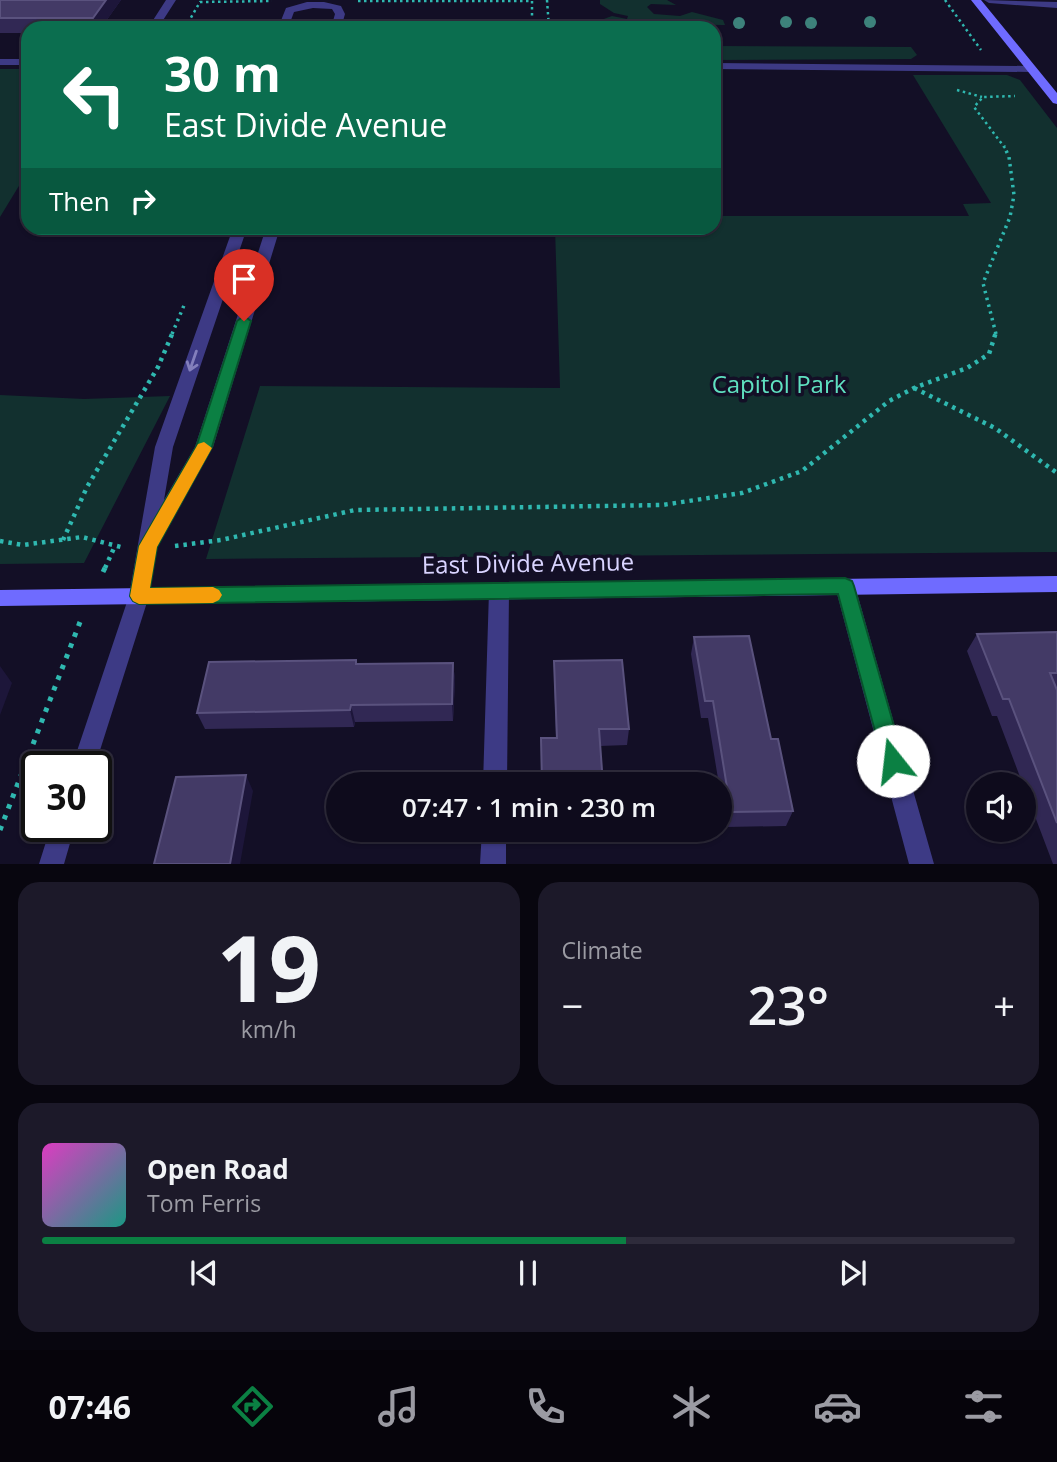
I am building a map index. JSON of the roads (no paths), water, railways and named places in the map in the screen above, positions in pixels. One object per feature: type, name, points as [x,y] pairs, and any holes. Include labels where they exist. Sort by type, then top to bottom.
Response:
[{"type":"street","points":[[158,21],[172,0]]},
{"type":"street","points":[[976,0],[1057,101]]},
{"type":"street","points":[[989,0],[1057,5]]},
{"type":"street","points":[[286,21],[290,10],[320,4],[336,6],[341,14],[338,21]]},
{"type":"street","points":[[0,62],[21,62]]},
{"type":"street","points":[[721,66],[1031,69]]},
{"type":"street","points":[[88,751],[139,596],[164,447],[238,235]]},
{"type":"street","points":[[148,546],[204,447],[271,235]]},
{"type":"street","name":"East Divide Avenue","points":[[0,598],[1057,584]]},
{"type":"street","points":[[845,586],[922,863]]},
{"type":"street","points":[[495,772],[499,591]]},
{"type":"street","points":[[51,863],[58,842]]},
{"type":"street","points":[[494,842],[494,863]]},
{"type":"park label","name":"Capitol Park","points":[[779,385]]}]
